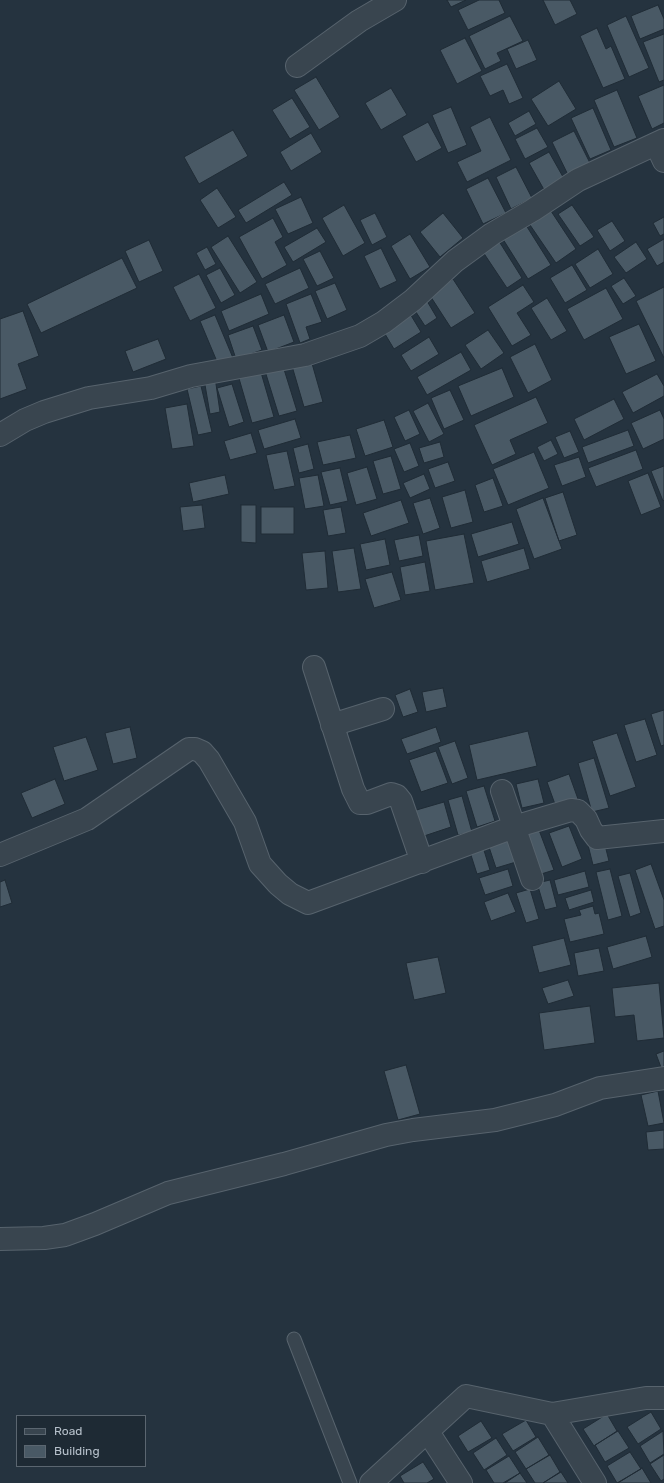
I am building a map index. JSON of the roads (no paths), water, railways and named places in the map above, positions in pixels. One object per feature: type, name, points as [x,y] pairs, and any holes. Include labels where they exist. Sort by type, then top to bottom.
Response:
[{"type":"street","points":[[297,66],[359,21],[395,0]]},
{"type":"street","points":[[0,435],[25,420],[44,412],[89,398],[151,388],[191,376],[305,355],[360,336],[384,322],[407,304],[455,261],[492,234],[533,210],[578,180],[661,148]]},
{"type":"street","points":[[314,668],[353,789],[360,803],[367,803],[390,794],[397,796],[401,801],[422,862]]},
{"type":"street","points":[[332,725],[383,709]]},
{"type":"street","points":[[0,854],[87,819],[189,749],[195,749],[202,752],[209,760],[245,822],[260,864],[278,884],[290,894],[308,903],[514,827],[571,810],[578,811],[586,819],[597,838],[664,831]]},
{"type":"street","points":[[502,791],[532,879]]},
{"type":"street","points":[[0,1239],[44,1238],[65,1235],[96,1224],[168,1193],[284,1164],[386,1135],[413,1130],[495,1120],[555,1105],[600,1088],[664,1078]]},
{"type":"street","points":[[371,1483],[466,1396],[552,1414],[646,1398],[664,1398]]},
{"type":"street","points":[[552,1414],[595,1483]]},
{"type":"street","points":[[428,1432],[461,1483]]},
{"type":"lane","points":[[294,1339],[350,1483]]}]
